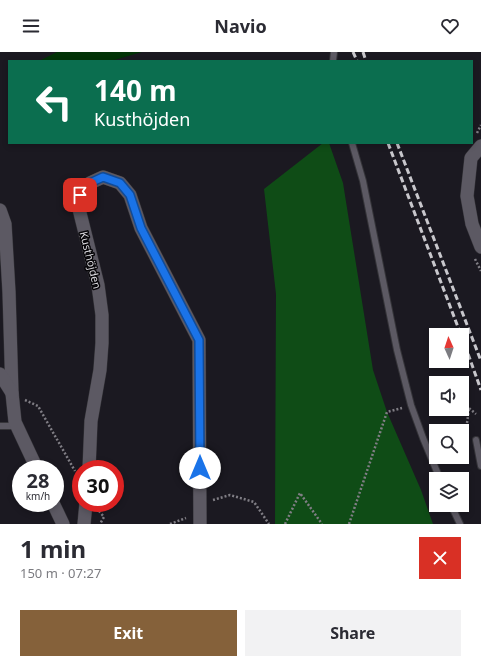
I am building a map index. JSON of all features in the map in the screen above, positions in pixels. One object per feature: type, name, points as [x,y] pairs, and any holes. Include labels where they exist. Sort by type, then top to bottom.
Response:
[{"type":"street","points":[[481,146],[471,158],[466,196],[472,224],[481,247]]},
{"type":"street","name":"Kusthöjden","points":[[89,460],[91,421],[100,370],[102,315],[98,285],[79,209],[80,195],[90,183],[103,177],[120,183],[130,195],[141,228],[199,340],[200,524]]},
{"type":"street","points":[[0,210],[5,224],[10,292],[12,393],[17,426],[33,460]]},
{"type":"street","points":[[0,374],[12,393]]},
{"type":"street","points":[[58,512],[64,524]]},
{"type":"street","points":[[84,524],[85,512]]},
{"type":"lane","points":[[352,144],[363,181],[397,350],[411,405],[437,472]]},
{"type":"lane","points":[[0,426],[17,426]]},
{"type":"lane","points":[[476,440],[481,466]]},
{"type":"lane","points":[[454,512],[460,524]]},
{"type":"path","points":[[12,393],[38,406],[72,466]]},
{"type":"path","points":[[349,524],[387,412],[411,405]]},
{"type":"path","points":[[469,409],[476,414]]},
{"type":"path","points":[[467,423],[468,416]]},
{"type":"path","points":[[285,524],[300,493],[322,524]]},
{"type":"path","points":[[210,500],[230,495],[254,502],[269,524]]},
{"type":"path","points":[[170,524],[185,518]]},
{"type":"green space","points":[[57,52],[142,52],[114,60],[41,60]]},
{"type":"green space","points":[[322,144],[329,144],[343,183],[373,370],[387,412],[421,490],[433,524],[275,524],[276,294],[264,189]]},
{"type":"railway","points":[[353,52],[357,60]]},
{"type":"railway","points":[[363,52],[366,60]]},
{"type":"railway","points":[[388,144],[458,328]]},
{"type":"railway","points":[[397,144],[481,361]]},
{"type":"railway","points":[[469,357],[481,390]]},
{"type":"route","points":[[80,195],[90,183],[103,177],[120,183],[130,195],[141,228],[199,340],[200,468]]}]
